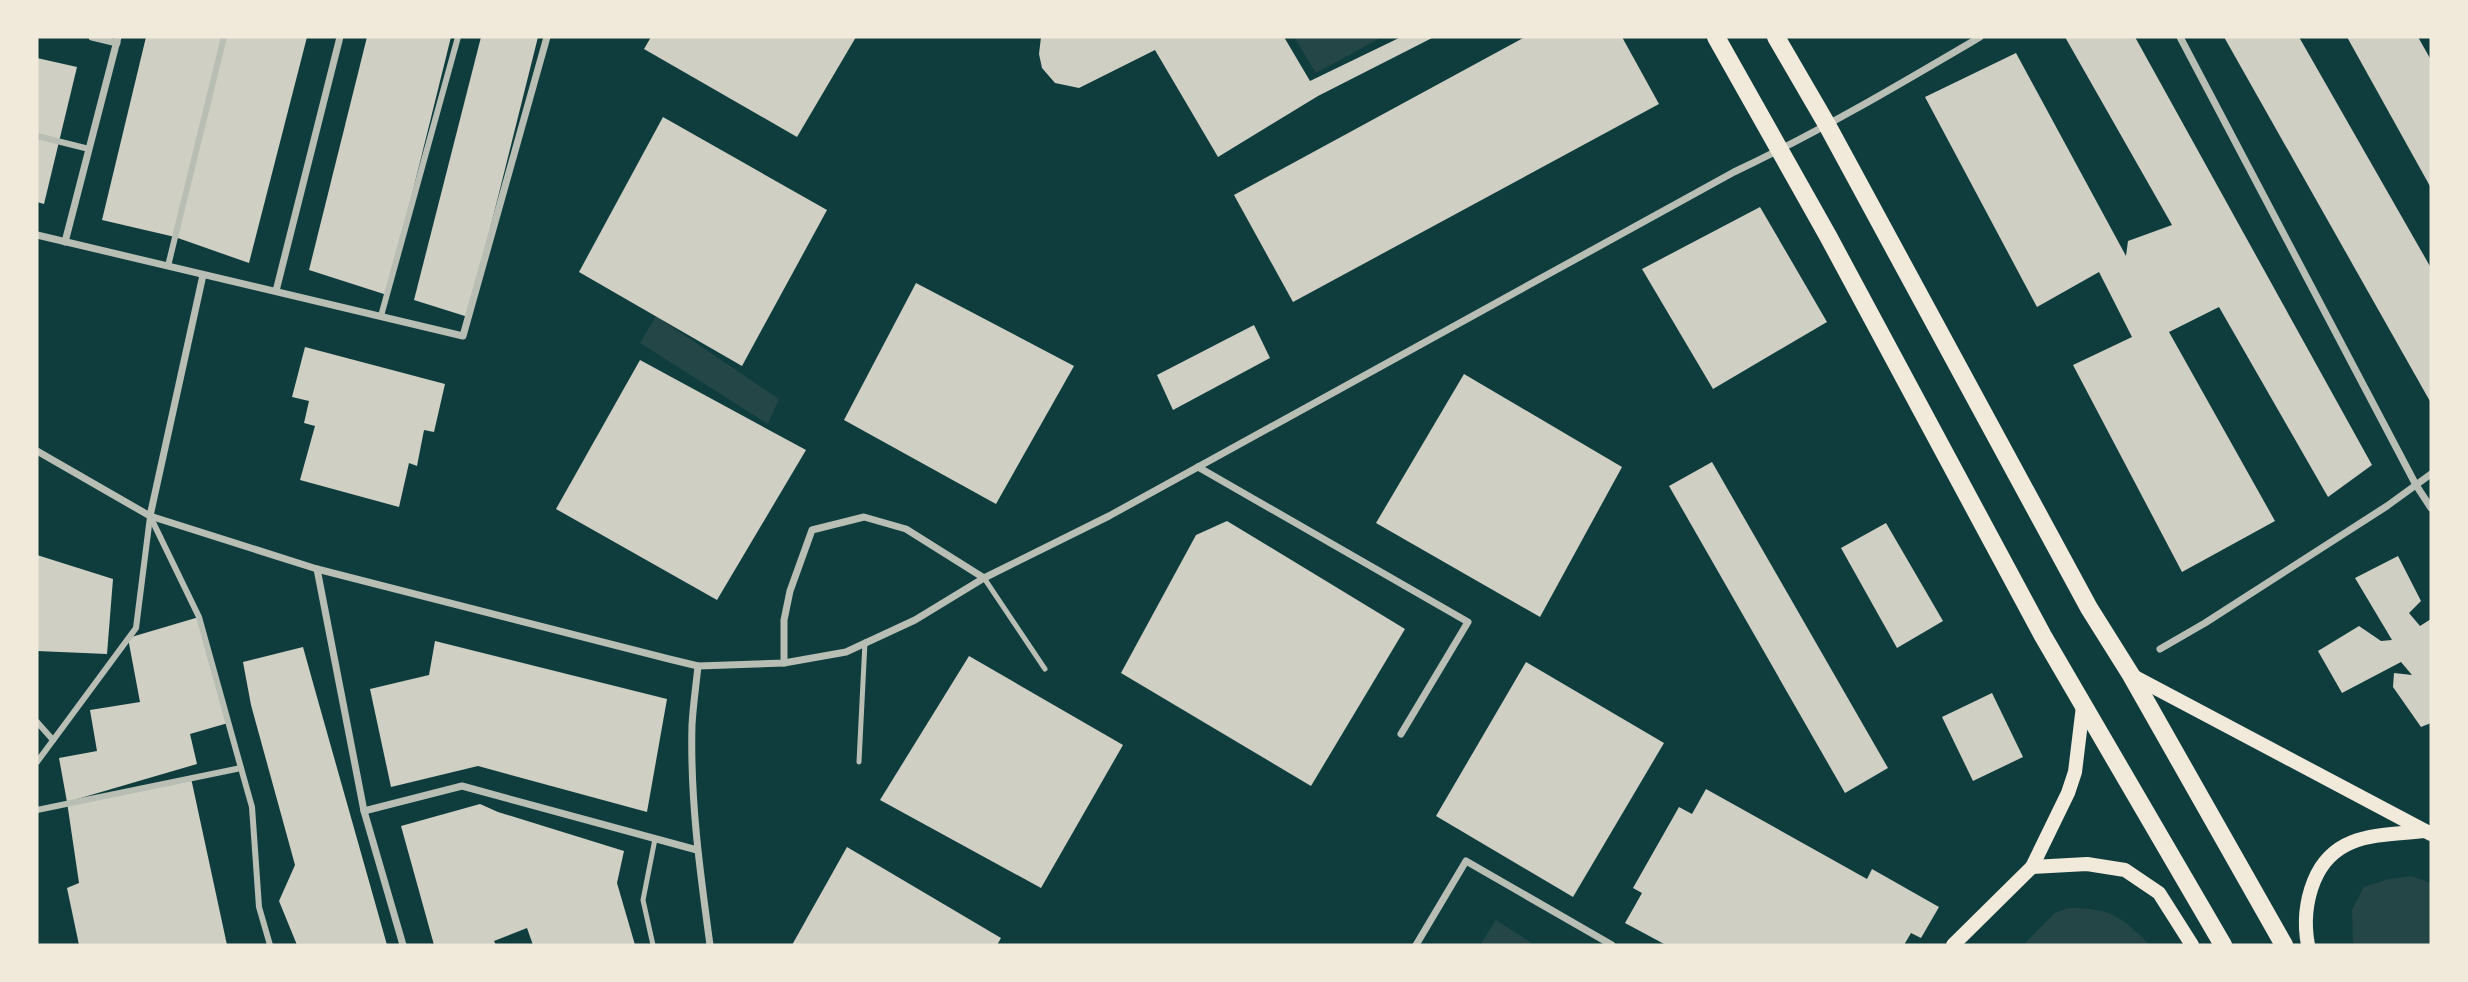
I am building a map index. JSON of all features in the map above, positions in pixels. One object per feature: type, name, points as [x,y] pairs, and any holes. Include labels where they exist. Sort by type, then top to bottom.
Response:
[{"type":"main road","points":[[1716,37],[1780,150],[2042,636],[2223,945]]},
{"type":"main road","points":[[1776,37],[1826,123],[2090,608],[2131,675],[2284,945]]},
{"type":"main road","points":[[2131,675],[2428,832]]},
{"type":"main road","points":[[1953,945],[2032,867],[2068,793],[2075,772],[2083,705]]},
{"type":"main road","points":[[2308,945],[2305,933],[2309,893],[2326,858],[2341,847],[2358,840],[2428,832]]},
{"type":"main road","points":[[2032,867],[2087,864],[2125,870],[2160,893],[2192,945]]},
{"type":"street","points":[[65,242],[117,40],[92,37]]},
{"type":"street","points":[[169,266],[223,37]]},
{"type":"street","points":[[276,291],[340,37]]},
{"type":"street","points":[[380,316],[458,37]]},
{"type":"street","points":[[37,235],[463,335],[547,37]]},
{"type":"street","points":[[37,451],[150,516],[317,569],[698,666],[784,663],[846,652],[915,620],[985,578],[1109,516],[1722,178],[1879,96],[1980,37]]},
{"type":"street","points":[[2180,37],[2416,485],[2431,508]]},
{"type":"street","points":[[37,136],[89,149]]},
{"type":"street","points":[[37,762],[135,628],[150,516],[204,275]]},
{"type":"street","points":[[1198,467],[1468,622],[1401,734]]},
{"type":"street","points":[[2160,649],[2353,528],[2431,474]]},
{"type":"street","points":[[150,516],[199,617],[252,807],[259,907],[270,945]]},
{"type":"street","points":[[784,663],[784,620],[790,592],[812,530],[864,517],[906,529],[985,578]]},
{"type":"street","points":[[317,569],[364,811],[403,945]]},
{"type":"street","points":[[698,666],[692,724],[696,850],[710,945]]},
{"type":"street","points":[[37,722],[53,740]]},
{"type":"street","points":[[37,810],[241,768]]},
{"type":"street","points":[[364,811],[462,786],[696,850]]},
{"type":"street","points":[[1416,945],[1466,861],[1612,945]]},
{"type":"lane","points":[[985,578],[1045,669]]},
{"type":"lane","points":[[859,762],[865,642]]},
{"type":"lane","points":[[653,945],[643,900],[655,839]]},
{"type":"shaded area","points":[[1294,37],[1382,37],[1316,73]]},
{"type":"shaded area","points":[[656,316],[779,399],[768,424],[640,343]]},
{"type":"shaded area","points":[[2411,876],[2431,883],[2431,945],[2353,945],[2352,910],[2364,887]]},
{"type":"shaded area","points":[[2069,908],[2095,910],[2114,916],[2150,945],[2023,945],[2055,913]]},
{"type":"shaded area","points":[[1496,920],[1535,945],[1480,945]]},
{"type":"building","points":[[146,37],[307,37],[249,263],[175,237],[102,220]]},
{"type":"building","points":[[367,37],[451,37],[387,295],[309,270]]},
{"type":"building","points":[[481,37],[538,37],[468,317],[414,300]]},
{"type":"building","points":[[651,37],[856,37],[797,137],[644,49]]},
{"type":"building","points":[[1041,37],[1284,37],[1310,81],[1401,37],[1434,37],[1318,96],[1218,157],[1155,50],[1079,88],[1055,83],[1042,68],[1039,54]]},
{"type":"building","points":[[1525,37],[1622,37],[1659,104],[1293,302],[1234,195]]},
{"type":"building","points":[[2065,37],[2135,37],[2372,465],[2328,497],[2219,307],[2169,332],[2275,521],[2182,572],[2073,365],[2132,337],[2099,272],[2037,307],[1925,97],[2016,53],[2126,256],[2128,241],[2172,225]]},
{"type":"building","points":[[2224,37],[2299,37],[2431,268],[2431,403]]},
{"type":"building","points":[[2347,37],[2418,37],[2431,60],[2431,188]]},
{"type":"building","points":[[37,58],[77,67],[44,204],[37,202]]},
{"type":"building","points":[[663,117],[827,210],[742,366],[579,272]]},
{"type":"building","points":[[1760,207],[1827,322],[1713,389],[1642,269]]},
{"type":"building","points":[[916,283],[1074,366],[996,504],[844,420]]},
{"type":"building","points":[[1254,325],[1270,358],[1173,410],[1157,375]]},
{"type":"building","points":[[305,347],[445,384],[434,432],[424,430],[417,466],[409,463],[399,507],[300,480],[315,426],[304,423],[309,401],[292,397]]},
{"type":"building","points":[[640,360],[806,450],[717,600],[556,509]]},
{"type":"building","points":[[1464,374],[1622,467],[1540,617],[1376,523]]},
{"type":"building","points":[[1712,462],[1888,768],[1845,793],[1669,486]]},
{"type":"building","points":[[1227,521],[1405,629],[1311,786],[1121,673],[1196,535]]},
{"type":"building","points":[[1886,523],[1943,621],[1897,648],[1841,548]]},
{"type":"building","points":[[37,555],[113,579],[107,654],[37,651]]},
{"type":"building","points":[[2398,556],[2421,601],[2409,613],[2420,626],[2431,619],[2431,723],[2421,727],[2393,687],[2394,673],[2412,675],[2401,662],[2342,693],[2318,651],[2359,626],[2381,641],[2392,640],[2355,578]]},
{"type":"building","points":[[199,617],[228,723],[190,734],[197,764],[67,802],[59,758],[97,751],[90,710],[140,702],[128,638]]},
{"type":"building","points":[[435,641],[667,699],[647,812],[478,766],[391,787],[370,689],[429,675]]},
{"type":"building","points":[[303,647],[387,945],[297,945],[279,901],[295,865],[251,705],[243,662]]},
{"type":"building","points":[[969,656],[1123,745],[1041,888],[880,800]]},
{"type":"building","points":[[1526,662],[1664,743],[1573,897],[1436,816]]},
{"type":"building","points":[[1992,693],[2023,757],[1973,781],[1942,717]]},
{"type":"building","points":[[191,778],[227,945],[79,945],[67,888],[79,883],[67,802]]},
{"type":"building","points":[[1706,789],[1867,879],[1872,869],[1939,907],[1921,938],[1911,933],[1904,945],[1666,945],[1625,923],[1642,893],[1633,888],[1679,807],[1692,814]]},
{"type":"building","points":[[480,804],[624,851],[617,883],[635,945],[533,945],[527,928],[494,941],[496,945],[434,945],[401,826]]},
{"type":"building","points":[[847,847],[1001,938],[997,945],[792,945]]}]
